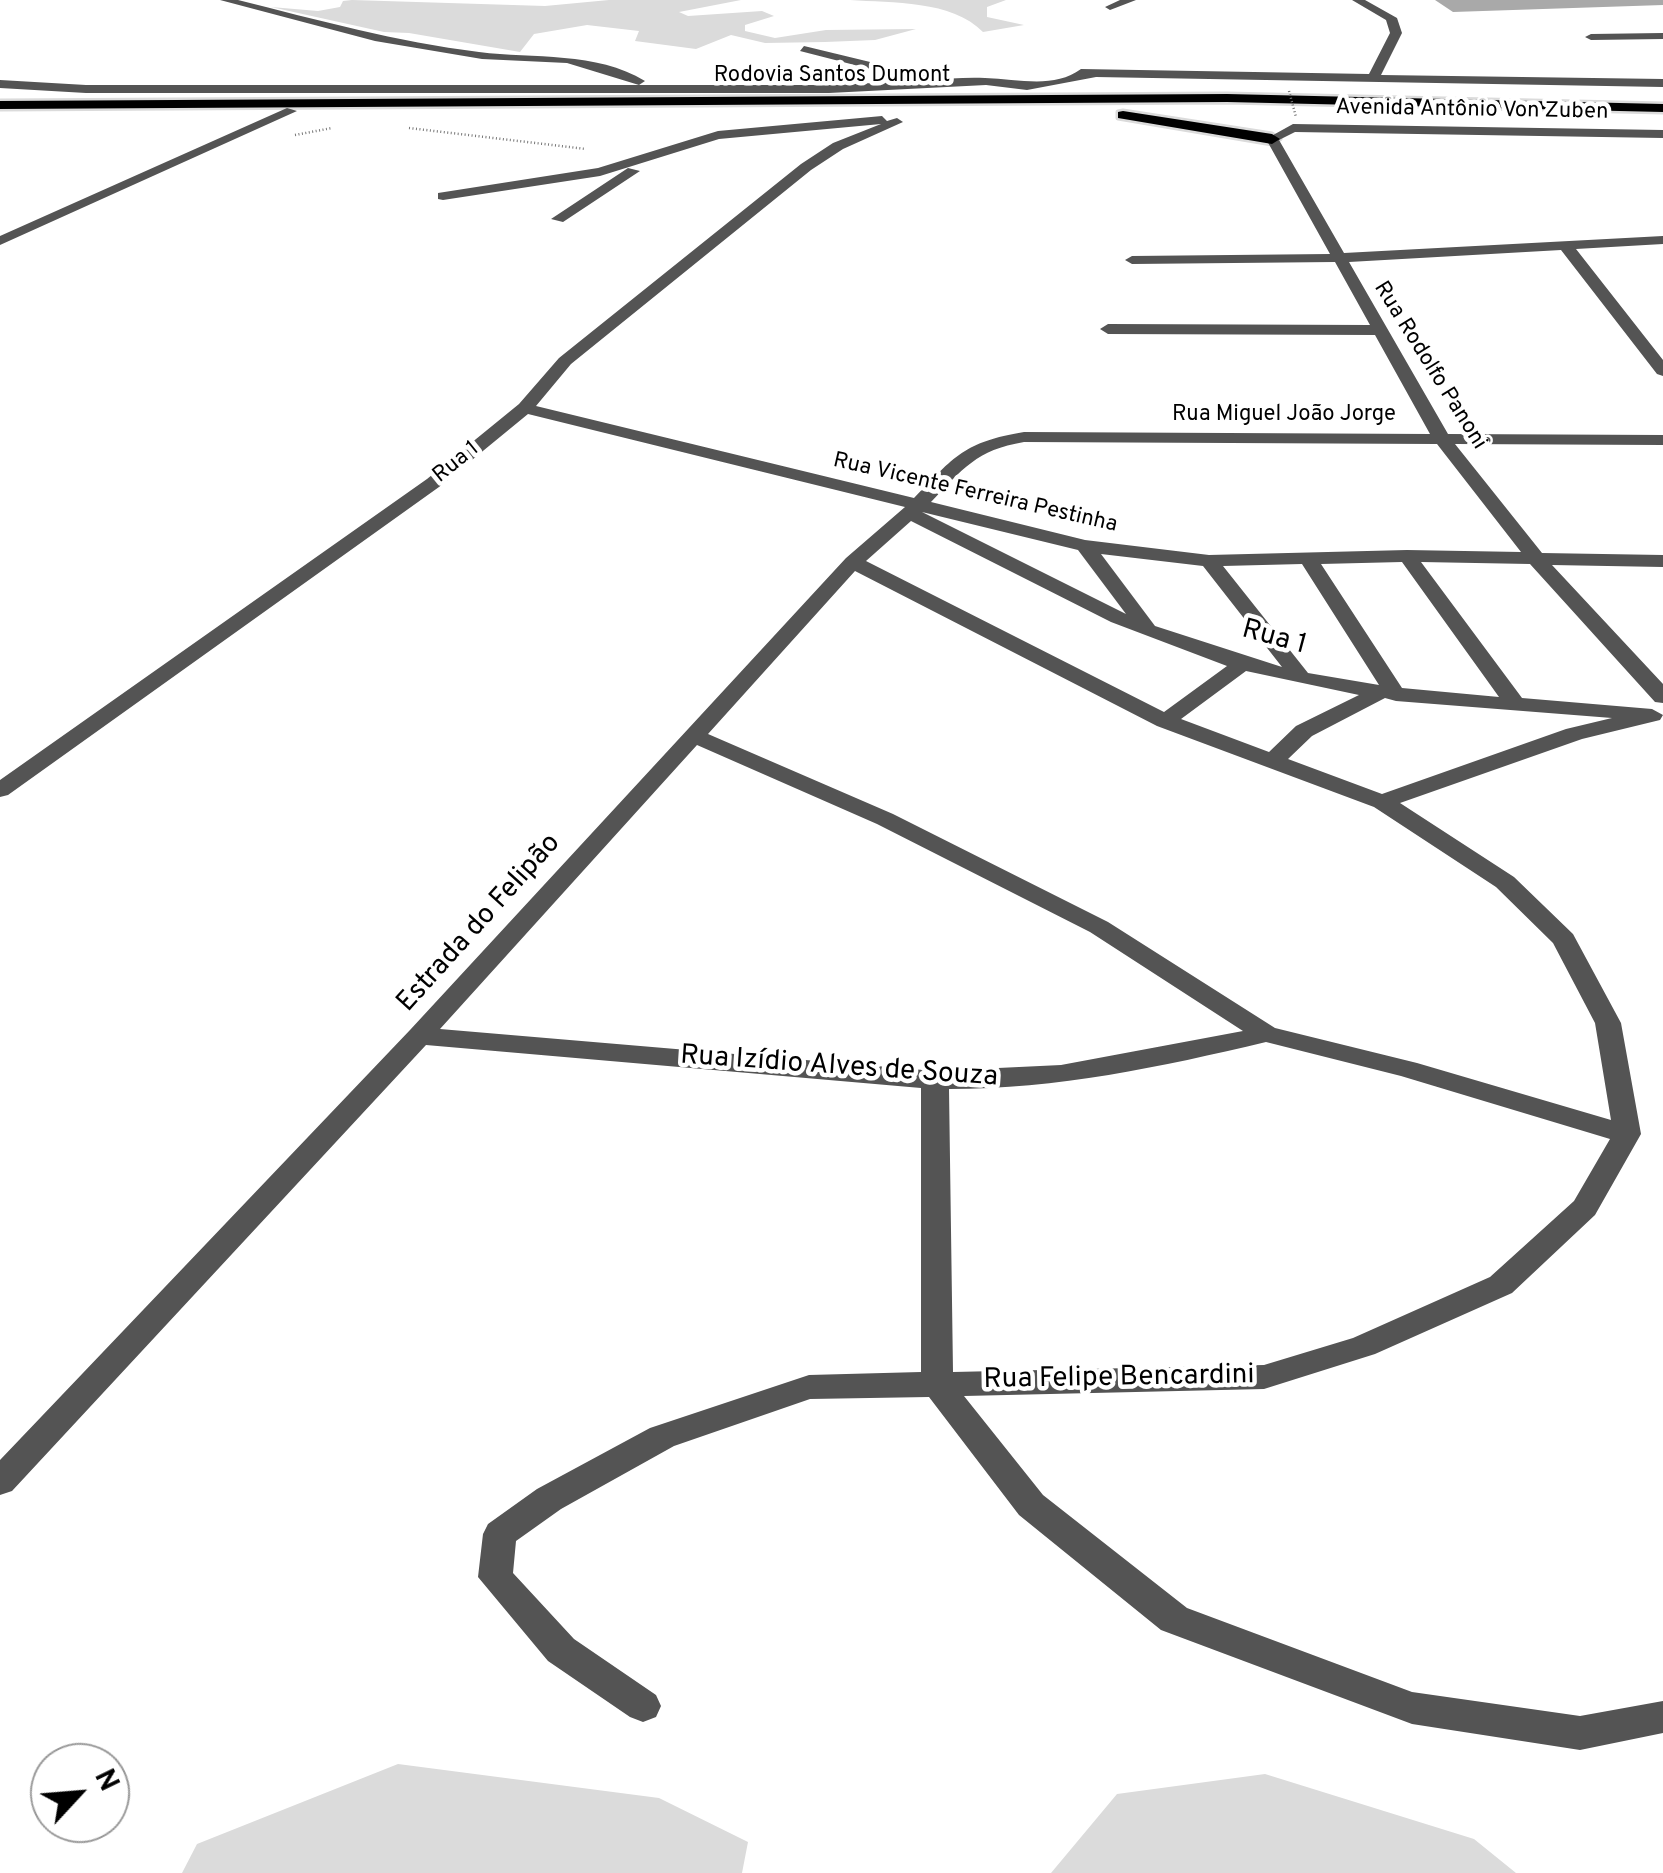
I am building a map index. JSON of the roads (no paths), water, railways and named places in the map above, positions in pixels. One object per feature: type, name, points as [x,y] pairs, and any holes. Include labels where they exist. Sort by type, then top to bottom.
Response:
[{"type":"highway","name":"Rodovia Santos Dumont","points":[[0,105],[1226,98],[1663,108]]},
{"type":"highway","name":"Rodovia Santos Dumont","points":[[0,114],[1086,110],[1663,116]]},
{"type":"highway","points":[[1086,110],[1276,135]]},
{"type":"street","points":[[224,0],[375,38],[482,56],[568,60],[663,88]]},
{"type":"street","points":[[1110,7],[1131,0]]},
{"type":"street","points":[[1357,0],[1391,18],[1396,33],[1373,78]]},
{"type":"street","points":[[1591,36],[1663,36]]},
{"type":"street","points":[[804,50],[863,62],[938,86]]},
{"type":"street","points":[[0,84],[86,89],[663,88],[938,86],[987,81],[1004,86],[1037,86],[1096,73],[1663,83]]},
{"type":"street","points":[[0,241],[291,111]]},
{"type":"street","name":"Rua 1","points":[[0,790],[433,483],[525,408],[565,362],[806,167],[838,146],[897,122],[859,120],[753,131],[718,136],[663,152]]},
{"type":"street","name":"Avenida Antônio Von Zuben","points":[[1276,135],[1293,128],[1663,134]]},
{"type":"street","name":"Rua Rodolfo Panoni","points":[[1276,135],[1337,258],[1442,439],[1659,709]]},
{"type":"street","points":[[443,196],[600,172],[663,152]]},
{"type":"street","points":[[558,219],[663,152]]},
{"type":"street","points":[[1132,260],[1337,258],[1663,240]]},
{"type":"street","points":[[1565,245],[1663,370]]},
{"type":"street","points":[[1108,329],[1378,330]]},
{"type":"street","name":"Rua Vicente Ferreira Pestinha","points":[[525,408],[914,509],[1085,546],[1208,561],[1407,556],[1663,561]]},
{"type":"street","name":"Rua Miguel João Jorge","points":[[1024,437],[1663,440]]},
{"type":"street","name":"Estrada do Felipão","points":[[0,1482],[419,1036],[853,562],[914,509],[968,453],[994,442],[1024,437]]},
{"type":"street","name":"Rua 1","points":[[914,509],[1093,606],[1243,664],[1388,694],[1659,709]]},
{"type":"street","points":[[1085,546],[1147,628]]},
{"type":"street","points":[[1407,556],[1514,702]]},
{"type":"street","points":[[1273,760],[1304,732],[1388,694],[1308,558]]},
{"type":"street","points":[[1208,561],[1302,678]]},
{"type":"street","points":[[692,735],[885,819],[1099,927],[1266,1034],[1407,1069],[1627,1134],[1608,1023],[1564,938],[1505,882],[1382,802],[1165,721],[853,562]]},
{"type":"street","points":[[1165,721],[1243,664]]},
{"type":"street","points":[[1382,802],[1574,734],[1659,709]]},
{"type":"street","name":"Rua Izídio Alves de Souza","points":[[419,1036],[989,1082],[1122,1067],[1266,1034]]},
{"type":"street","points":[[935,1080],[936,1384],[1031,1505],[1174,1619],[1412,1708],[1580,1733],[1663,1717]]},
{"type":"street","name":"Rua Felipe Bencardini","points":[[644,1706],[562,1650],[495,1577],[500,1534],[549,1500],[662,1436],[809,1387],[1264,1377],[1364,1346],[1501,1285],[1585,1208],[1627,1134]]}]
